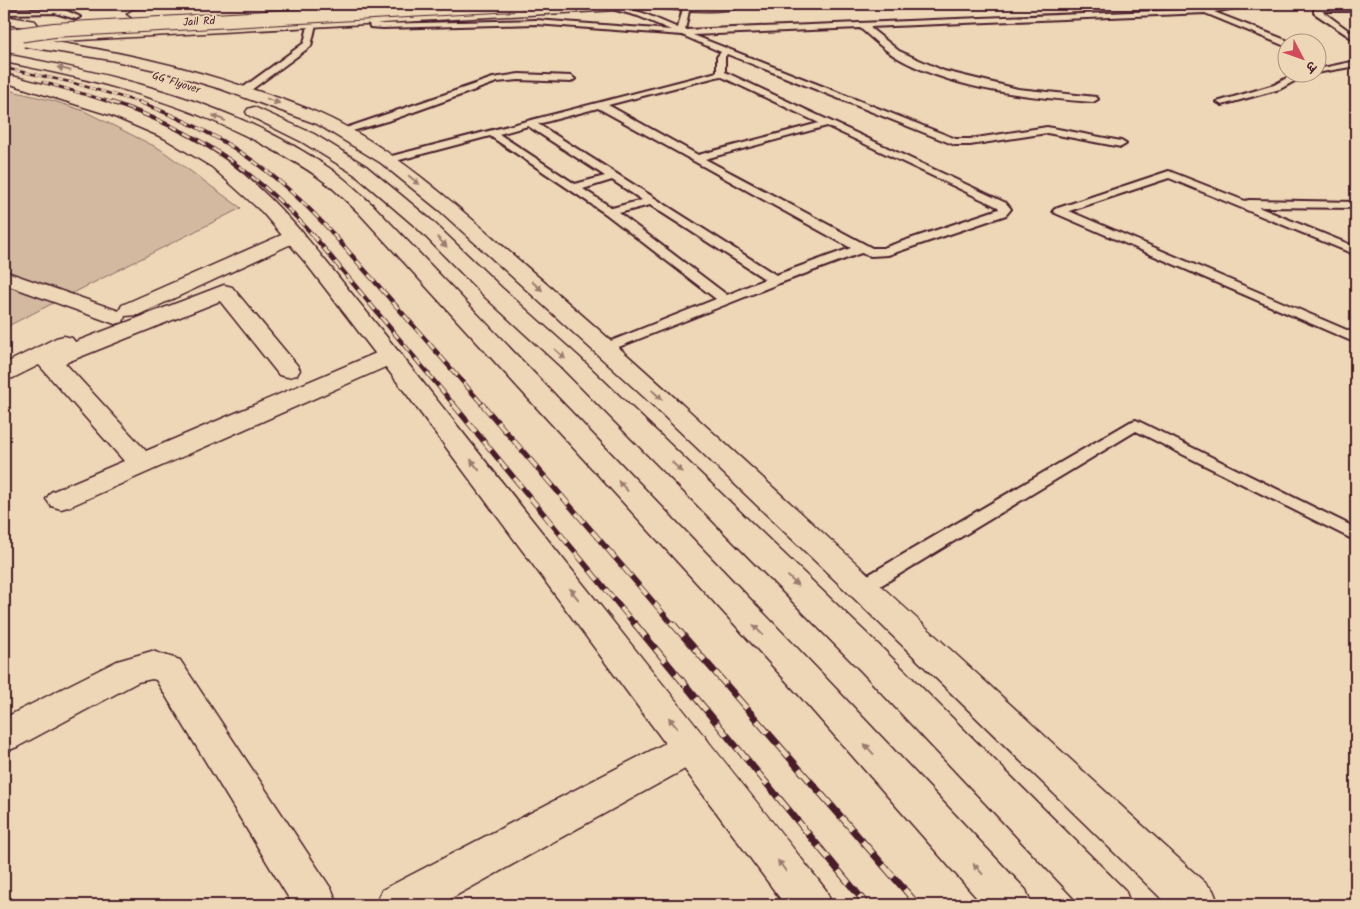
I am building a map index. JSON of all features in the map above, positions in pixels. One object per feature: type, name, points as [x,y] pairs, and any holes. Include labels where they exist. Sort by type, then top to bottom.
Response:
[{"type":"main road","points":[[11,40],[76,18],[315,4]]},
{"type":"main road","name":"Jail Rd","points":[[11,40],[71,23],[405,4]]},
{"type":"main road","name":"Jail Rd","points":[[11,40],[54,30],[514,4]]},
{"type":"main road","points":[[11,40],[372,20],[537,16],[607,5],[653,4],[688,8],[739,4]]},
{"type":"main road","points":[[4,20],[11,40]]},
{"type":"main road","points":[[11,40],[82,49],[166,66],[238,100],[281,104],[335,153],[360,170],[424,224],[494,294],[569,362],[874,662],[1110,905]]},
{"type":"main road","name":"GG Flyover","points":[[11,40],[73,72],[148,90],[180,101],[268,140],[335,153]]},
{"type":"main road","points":[[4,78],[95,104],[181,140],[217,162],[259,197],[295,236],[390,356],[692,747],[811,905]]},
{"type":"main road","points":[[335,153],[388,160],[446,206],[606,348],[863,587],[1198,905]]},
{"type":"main road","points":[[335,153],[366,209],[810,684],[1011,905]]},
{"type":"main road","points":[[4,373],[115,317],[295,236]]},
{"type":"main road","points":[[4,277],[115,317]]},
{"type":"main road","points":[[142,464],[49,361],[224,292],[288,370]]},
{"type":"main road","points":[[61,498],[390,356]]},
{"type":"main road","points":[[4,736],[129,671],[152,665],[168,670],[317,905]]},
{"type":"main road","points":[[397,905],[692,747]]},
{"type":"lane","points":[[537,16],[680,33],[1206,11],[1245,4]]},
{"type":"lane","points":[[607,5],[629,9],[695,40],[955,142],[970,142],[1046,130],[1121,144]]},
{"type":"lane","points":[[4,6],[52,7],[76,18]]},
{"type":"lane","points":[[4,12],[52,7]]},
{"type":"lane","points":[[1352,7],[1321,9],[1317,11],[1356,38]]},
{"type":"lane","points":[[680,33],[688,8]]},
{"type":"lane","points":[[1206,11],[1278,39]]},
{"type":"lane","points":[[238,100],[308,44],[312,24]]},
{"type":"lane","points":[[863,26],[897,53],[965,81],[1049,96],[1094,99]]},
{"type":"lane","points":[[721,73],[721,57],[726,51]]},
{"type":"lane","points":[[1328,69],[1356,64]]},
{"type":"lane","points":[[388,160],[600,104],[721,73],[1002,205],[1005,209],[1002,213],[884,252],[871,252],[861,249],[600,104]]},
{"type":"lane","points":[[335,153],[391,117],[496,80],[519,78],[571,79]]},
{"type":"lane","points":[[1222,102],[1277,87],[1286,82]]},
{"type":"lane","points":[[530,123],[775,280]]},
{"type":"lane","points":[[697,158],[828,123]]},
{"type":"lane","points":[[491,133],[610,212],[726,300]]},
{"type":"lane","points":[[1356,251],[1169,174],[1059,210],[1356,339]]},
{"type":"lane","points":[[574,188],[613,177]]},
{"type":"lane","points":[[610,212],[650,201]]},
{"type":"lane","points":[[1239,203],[1356,205]]},
{"type":"lane","points":[[606,348],[775,280],[861,249]]},
{"type":"lane","points":[[863,587],[1136,425],[1356,535]]},
{"type":"shaded area","points":[[4,89],[54,101],[84,111],[160,149],[241,208],[4,328]]},
{"type":"railway","points":[[4,68],[70,82],[140,102]]},
{"type":"railway","points":[[43,82],[115,103]]},
{"type":"railway","points":[[111,102],[170,126],[197,139],[221,154],[268,190],[313,235]]},
{"type":"railway","points":[[140,102],[196,127],[245,155],[290,191],[334,235]]},
{"type":"railway","points":[[312,234],[454,405]]},
{"type":"railway","points":[[333,234],[483,405]]},
{"type":"railway","points":[[453,404],[636,626]]},
{"type":"railway","points":[[482,404],[674,626]]},
{"type":"railway","points":[[635,624],[867,905]]},
{"type":"railway","points":[[673,624],[918,905]]}]
